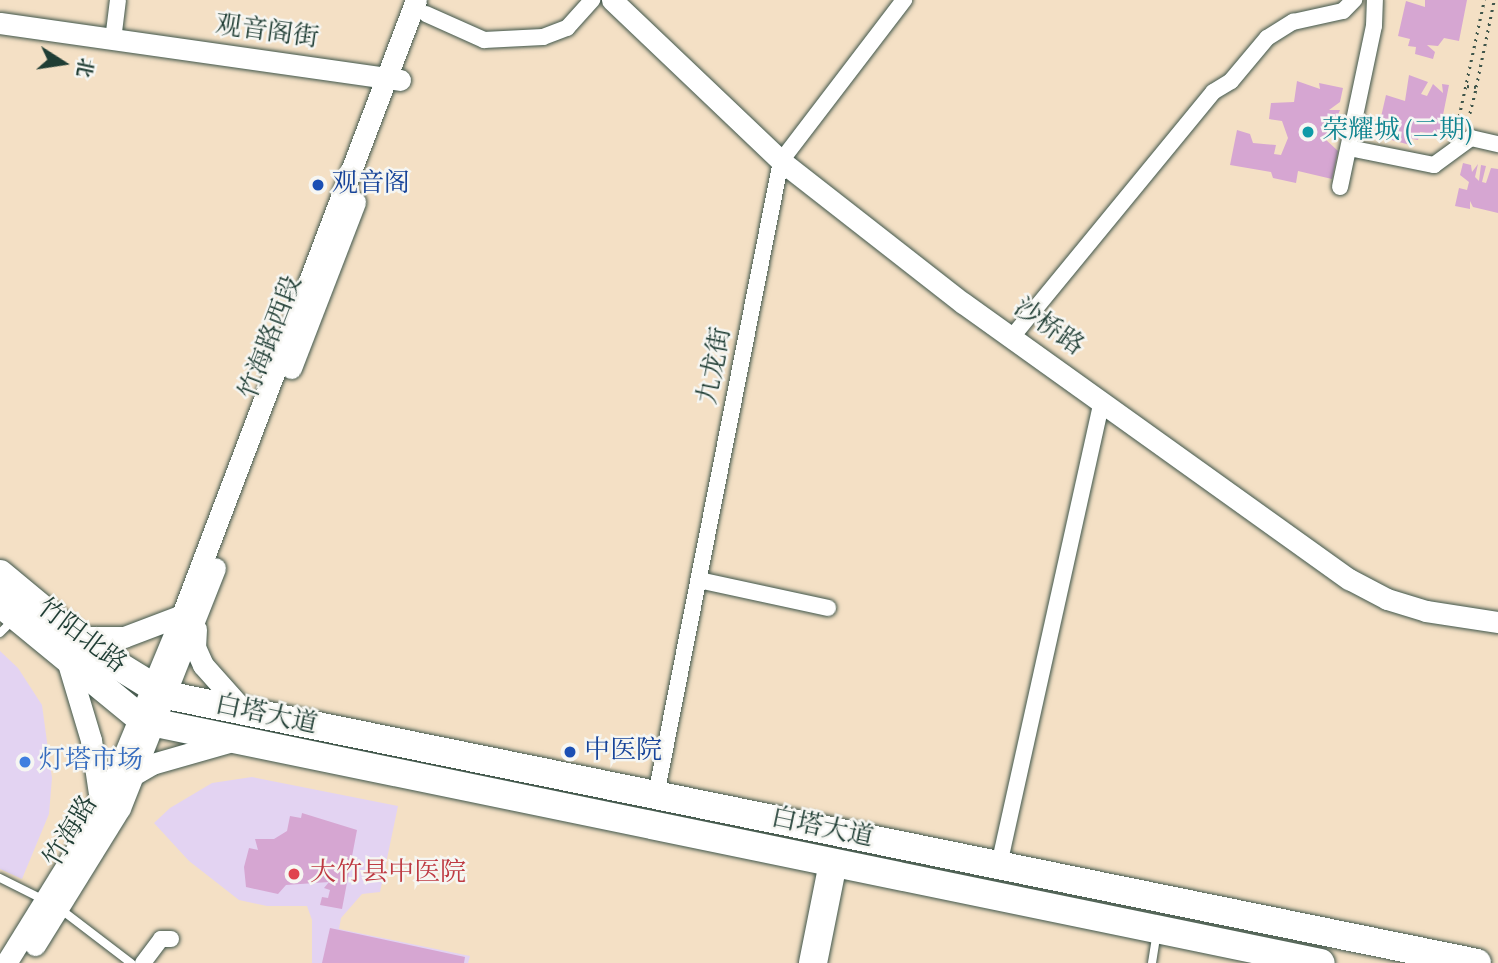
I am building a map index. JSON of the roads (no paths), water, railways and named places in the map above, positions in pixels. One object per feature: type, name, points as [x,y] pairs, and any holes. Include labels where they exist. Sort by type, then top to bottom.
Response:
[{"type":"highway","name":"竹阳北路","points":[[0,574],[71,648],[148,720]]},
{"type":"highway","name":"竹阳北路","points":[[6,618],[158,691]]},
{"type":"highway","name":"白塔大道","points":[[158,691],[244,711],[1477,963]]},
{"type":"highway","name":"白塔大道","points":[[148,720],[1321,963]]},
{"type":"highway","points":[[813,963],[842,865]]},
{"type":"highway","points":[[832,963],[842,865]]},
{"type":"street","points":[[113,40],[118,0]]},
{"type":"street","points":[[424,5],[484,40],[543,37],[567,29],[592,0]]},
{"type":"street","name":"沙桥路","points":[[612,0],[781,161],[1012,337],[1369,591],[1426,611],[1498,622]]},
{"type":"street","points":[[781,161],[904,0]]},
{"type":"street","points":[[1012,337],[1213,92],[1231,81],[1267,38],[1293,22],[1343,11],[1354,0]]},
{"type":"street","points":[[1340,187],[1374,26],[1374,0]]},
{"type":"street","name":"竹海路西段","points":[[148,720],[424,5]]},
{"type":"street","name":"观音阁街","points":[[0,23],[394,79]]},
{"type":"street","points":[[1349,148],[1434,165],[1471,138],[1498,144]]},
{"type":"street","name":"九龙街","points":[[656,795],[781,161]]},
{"type":"street","points":[[999,865],[1101,401]]},
{"type":"street","points":[[699,580],[828,608]]},
{"type":"street","points":[[101,810],[71,648],[124,637],[189,617],[195,647],[203,665],[244,711]]},
{"type":"street","name":"竹海路","points":[[6,963],[53,904],[120,808],[135,774],[148,720]]},
{"type":"street","name":"竹海路","points":[[23,963],[148,720]]},
{"type":"street","points":[[135,774],[152,764],[235,740]]},
{"type":"street","points":[[143,963],[161,939],[171,939]]},
{"type":"lane","points":[[0,878],[53,904],[131,963]]},
{"type":"lane","points":[[1152,963],[1158,929]]},
{"type":"place","name":"荣耀城 (二期)","points":[[1308,132]]},
{"type":"place","name":"观音阁","points":[[318,185]]},
{"type":"place","name":"中医院","points":[[570,752]]},
{"type":"place","name":"灯塔市场","points":[[25,762]]},
{"type":"place","name":"大竹县中医院","points":[[294,874]]}]
